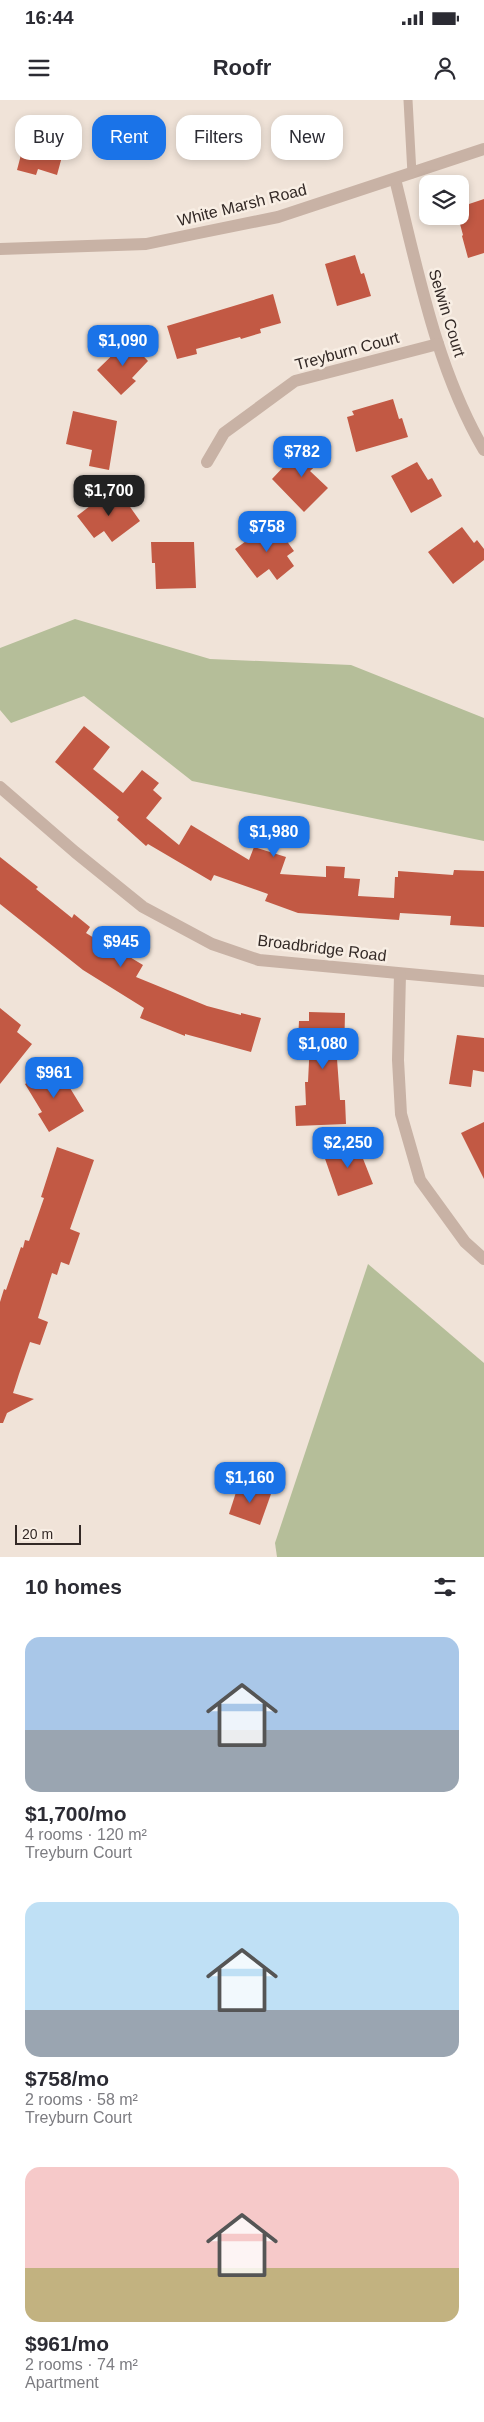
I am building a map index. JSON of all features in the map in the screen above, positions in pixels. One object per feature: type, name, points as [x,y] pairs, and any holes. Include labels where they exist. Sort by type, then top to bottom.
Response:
[{"type":"street","name":"White Marsh Road","points":[[0,249],[146,244],[278,217],[484,149]]},
{"type":"street","name":"Selwin Court","points":[[395,179],[438,344],[467,421],[484,450]]},
{"type":"street","name":"Treyburn Court","points":[[206,462],[224,433],[295,381],[438,344]]},
{"type":"street","name":"Broadbridge Road","points":[[0,787],[75,852],[143,907],[212,944],[260,960],[484,982]]},
{"type":"street","points":[[400,974],[398,1060],[401,1114],[420,1180],[465,1242],[484,1259]]},
{"type":"lane","points":[[408,100],[412,174]]},
{"type":"green space","points":[[75,619],[210,659],[351,665],[484,718],[484,841],[192,781],[84,696],[11,723],[0,710],[0,648]]},
{"type":"green space","points":[[368,1264],[484,1363],[484,1557],[277,1557],[275,1543]]},
{"type":"building","points":[[20,160],[61,160],[57,175],[38,169],[36,175],[17,170]]},
{"type":"building","points":[[484,199],[484,253],[468,258],[460,225],[469,225],[469,204]]},
{"type":"building","points":[[355,255],[361,274],[364,273],[371,296],[337,306],[325,264]]},
{"type":"building","points":[[273,294],[281,323],[260,329],[261,333],[196,349],[197,354],[177,359],[167,326]]},
{"type":"building","points":[[128,340],[148,361],[132,378],[136,381],[121,395],[97,370]]},
{"type":"building","points":[[393,399],[399,419],[402,418],[408,437],[356,452],[347,417],[354,415],[352,411]]},
{"type":"building","points":[[73,411],[117,421],[109,470],[89,466],[92,450],[66,444]]},
{"type":"building","points":[[307,442],[323,459],[310,471],[328,488],[304,512],[272,479]]},
{"type":"building","points":[[417,462],[428,480],[432,478],[442,496],[411,513],[391,476]]},
{"type":"building","points":[[112,489],[125,506],[128,504],[140,521],[112,542],[104,531],[94,538],[77,516]]},
{"type":"building","points":[[273,522],[294,551],[287,556],[294,566],[277,580],[269,569],[257,578],[235,549]]},
{"type":"building","points":[[462,527],[474,543],[477,540],[484,549],[484,560],[453,584],[428,552]]},
{"type":"building","points":[[151,542],[194,542],[196,588],[156,589],[155,563],[152,563]]},
{"type":"building","points":[[84,726],[110,747],[93,769],[123,793],[142,770],[159,783],[153,790],[162,798],[146,818],[179,845],[191,825],[249,860],[254,847],[286,857],[280,874],[326,877],[326,866],[345,867],[344,878],[360,879],[358,896],[394,898],[395,877],[398,877],[398,871],[453,875],[454,870],[484,871],[484,927],[450,925],[451,916],[400,913],[399,920],[298,913],[265,901],[268,894],[214,875],[211,881],[148,844],[146,846],[117,820],[119,817],[55,762]]},
{"type":"building","points":[[0,857],[38,887],[36,889],[72,918],[74,914],[90,927],[86,933],[127,958],[128,956],[143,965],[136,977],[207,1006],[261,1018],[251,1052],[185,1034],[185,1036],[140,1018],[144,1008],[83,970],[0,904]]},
{"type":"building","points":[[0,1008],[21,1025],[17,1032],[32,1044],[0,1084]]},
{"type":"building","points":[[309,1012],[345,1013],[344,1059],[337,1059],[340,1100],[345,1100],[346,1124],[296,1126],[295,1106],[306,1105],[305,1082],[308,1082],[310,1041],[298,1041],[299,1021],[309,1021]]},
{"type":"building","points":[[457,1035],[484,1038],[484,1072],[473,1070],[471,1087],[449,1084]]},
{"type":"building","points":[[56,1065],[84,1111],[49,1132],[38,1114],[42,1112],[25,1084]]},
{"type":"building","points":[[484,1122],[484,1179],[461,1133]]},
{"type":"building","points":[[356,1141],[373,1184],[338,1196],[323,1153]]},
{"type":"building","points":[[57,1147],[94,1160],[70,1229],[80,1233],[69,1265],[61,1262],[57,1275],[52,1273],[38,1318],[48,1322],[40,1345],[30,1342],[13,1393],[34,1399],[7,1413],[3,1423],[0,1423],[0,1302],[21,1247],[23,1248],[25,1240],[29,1241],[44,1198],[41,1197]]},
{"type":"building","points":[[239,1483],[271,1494],[260,1525],[229,1514]]}]
